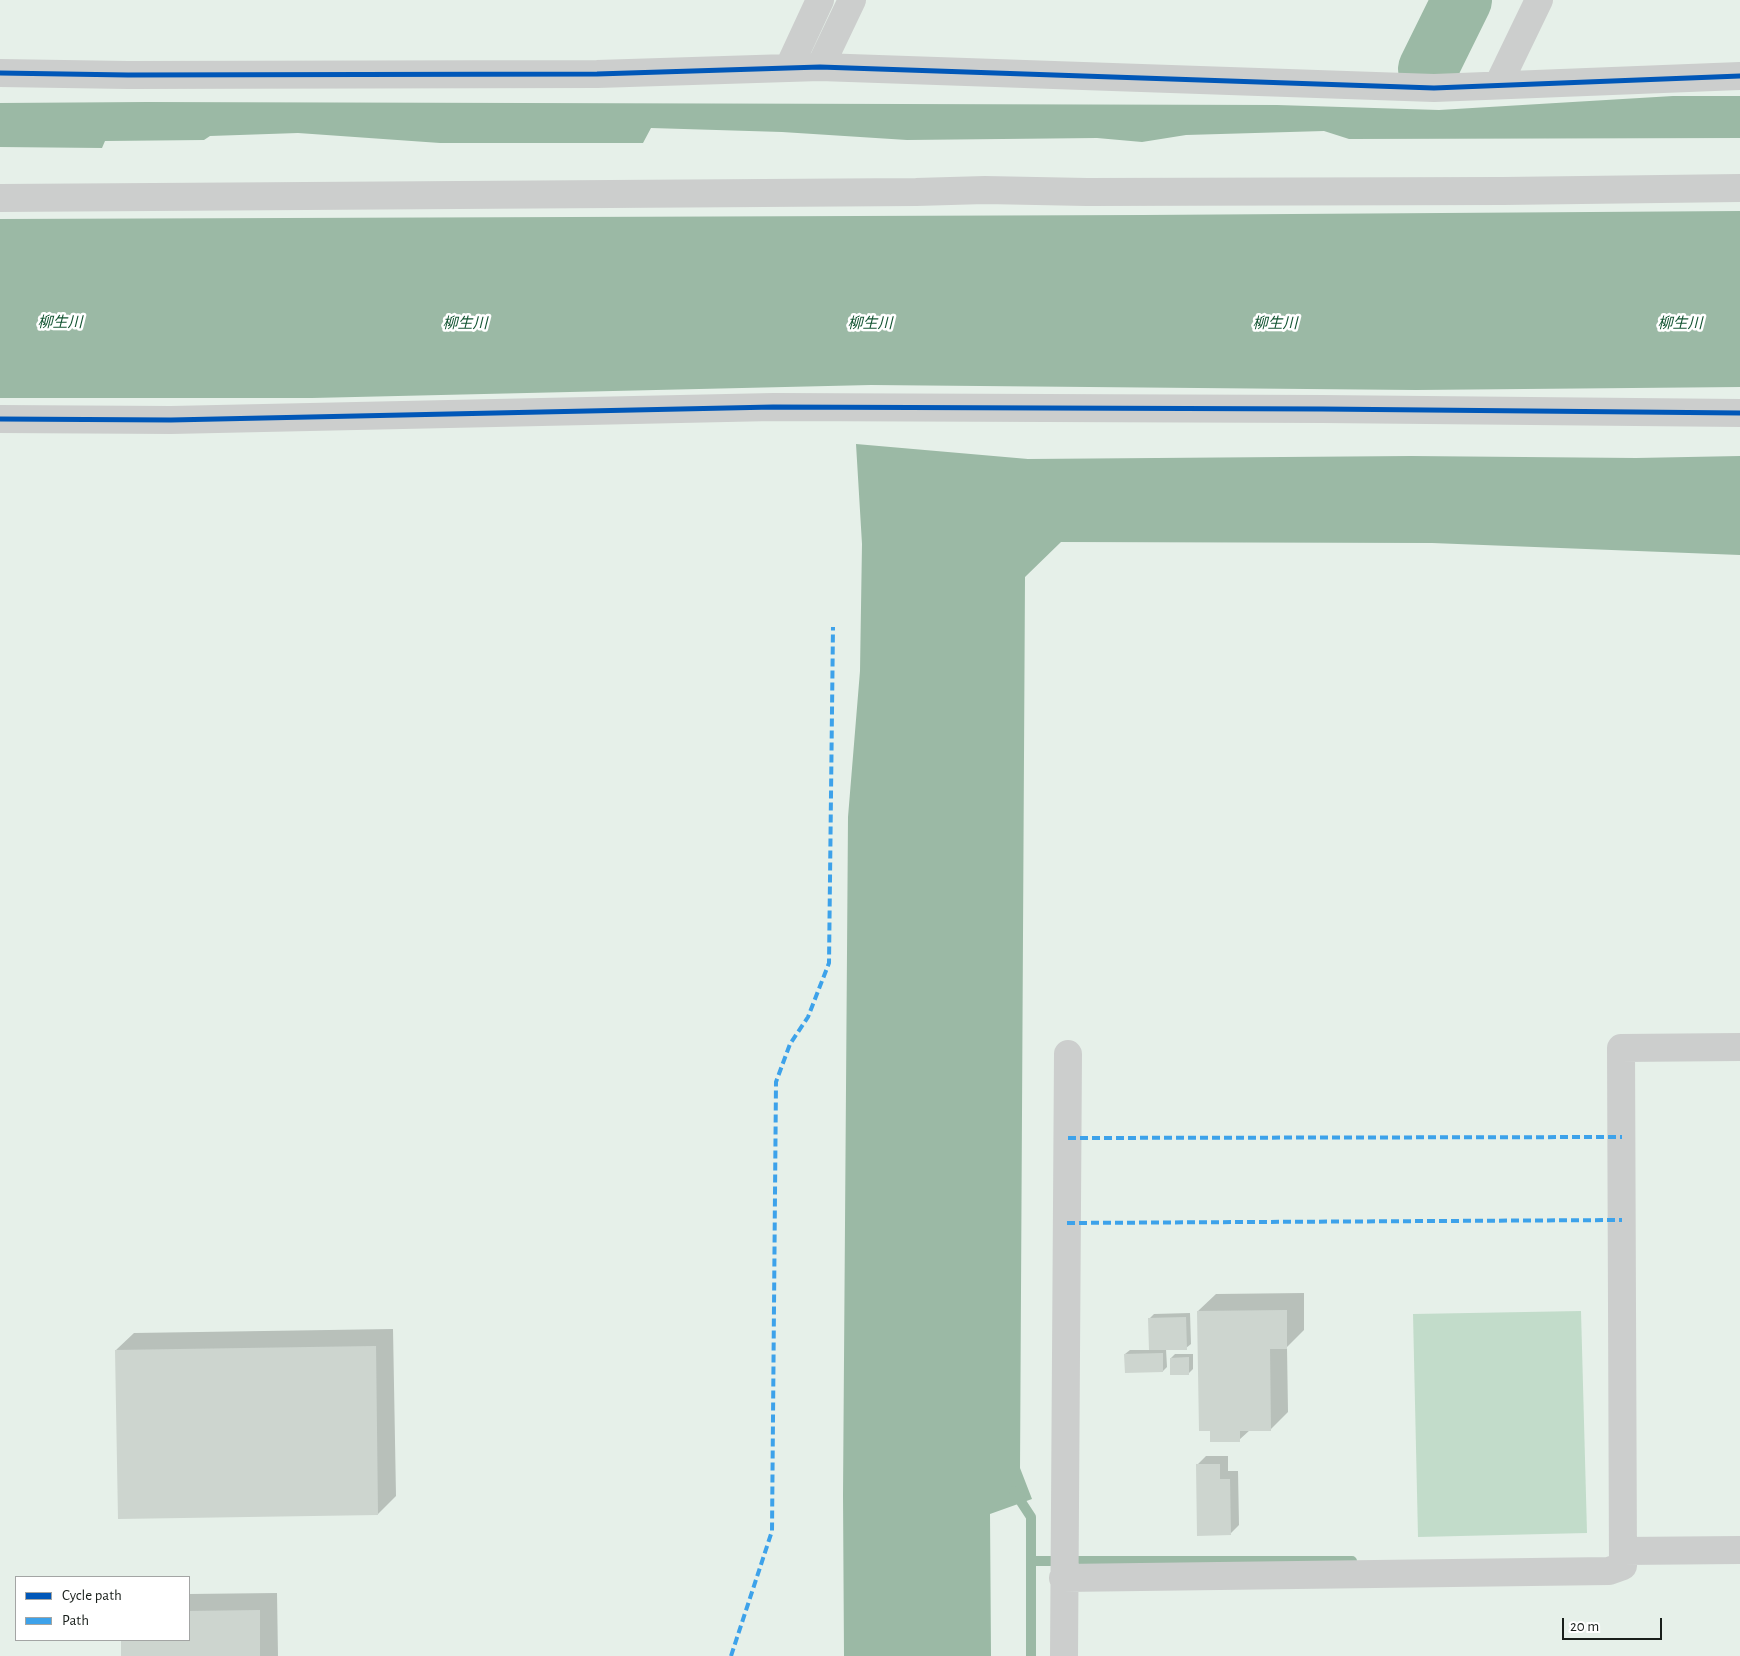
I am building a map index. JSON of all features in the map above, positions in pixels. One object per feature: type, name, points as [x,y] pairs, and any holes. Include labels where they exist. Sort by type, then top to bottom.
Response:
[{"type":"street","points":[[790,67],[820,0]]},
{"type":"street","points":[[820,67],[852,0]]},
{"type":"street","points":[[1498,85],[1539,0]]},
{"type":"street","points":[[0,73],[128,75],[597,74],[820,67],[1434,88],[1740,76]]},
{"type":"street","points":[[0,198],[985,190],[1166,192],[1740,188]]},
{"type":"street","points":[[0,419],[171,420],[773,407],[1740,413]]},
{"type":"street","points":[[1063,1577],[1609,1571],[1624,1566],[1621,1048],[1740,1047]]},
{"type":"street","points":[[1064,1656],[1063,1577],[1068,1054]]},
{"type":"street","points":[[1624,1551],[1740,1550]]},
{"type":"shaded area","points":[[1581,1311],[1587,1533],[1418,1537],[1413,1314]]},
{"type":"water","points":[[1673,96],[1740,96],[1740,138],[1349,139],[1324,131],[1186,135],[1142,142],[1097,138],[907,140],[782,132],[651,128],[643,143],[440,143],[298,133],[210,136],[204,140],[105,141],[102,148],[0,147],[0,103],[1277,105],[1439,110]]},
{"type":"water","name":"柳生川","points":[[1740,211],[1740,387],[1416,390],[871,385],[312,398],[0,398],[0,219]]},
{"type":"water","points":[[856,444],[1028,459],[1411,456],[1636,458],[1740,456],[1740,555],[1432,543],[1061,542],[1025,577],[1020,1468],[1032,1499],[990,1514],[991,1656],[844,1656],[843,1495],[848,817],[860,671],[862,544]]},
{"type":"building","points":[[1287,1310],[1287,1349],[1270,1349],[1271,1431],[1240,1431],[1240,1442],[1210,1442],[1210,1431],[1199,1431],[1197,1311]]},
{"type":"building","points":[[1186,1317],[1187,1350],[1149,1350],[1148,1318]]},
{"type":"building","points":[[376,1346],[378,1515],[118,1519],[115,1350]]},
{"type":"building","points":[[1163,1353],[1163,1372],[1125,1373],[1124,1354]]},
{"type":"building","points":[[1189,1357],[1189,1375],[1170,1375],[1170,1358]]},
{"type":"building","points":[[1196,1464],[1220,1464],[1220,1479],[1230,1479],[1231,1535],[1197,1536]]},
{"type":"building","points":[[260,1610],[260,1656],[121,1656],[121,1641],[190,1641],[190,1611]]},
{"type":"waterway","points":[[1428,69],[1462,0]]},
{"type":"waterway","points":[[1014,1491],[1031,1517],[1031,1561],[1352,1561]]},
{"type":"waterway","points":[[1031,1561],[1031,1656]]},
{"type":"marked path","points":[[731,1656],[772,1531],[776,1082],[790,1044],[808,1017],[829,963],[833,627]]},
{"type":"marked path","points":[[1068,1138],[1622,1137]]},
{"type":"marked path","points":[[1067,1223],[1622,1220]]},
{"type":"cycle path","points":[[0,73],[128,75],[597,74],[820,67],[1434,88],[1740,76]]},
{"type":"cycle path","points":[[0,419],[171,420],[773,407],[1740,413]]}]
